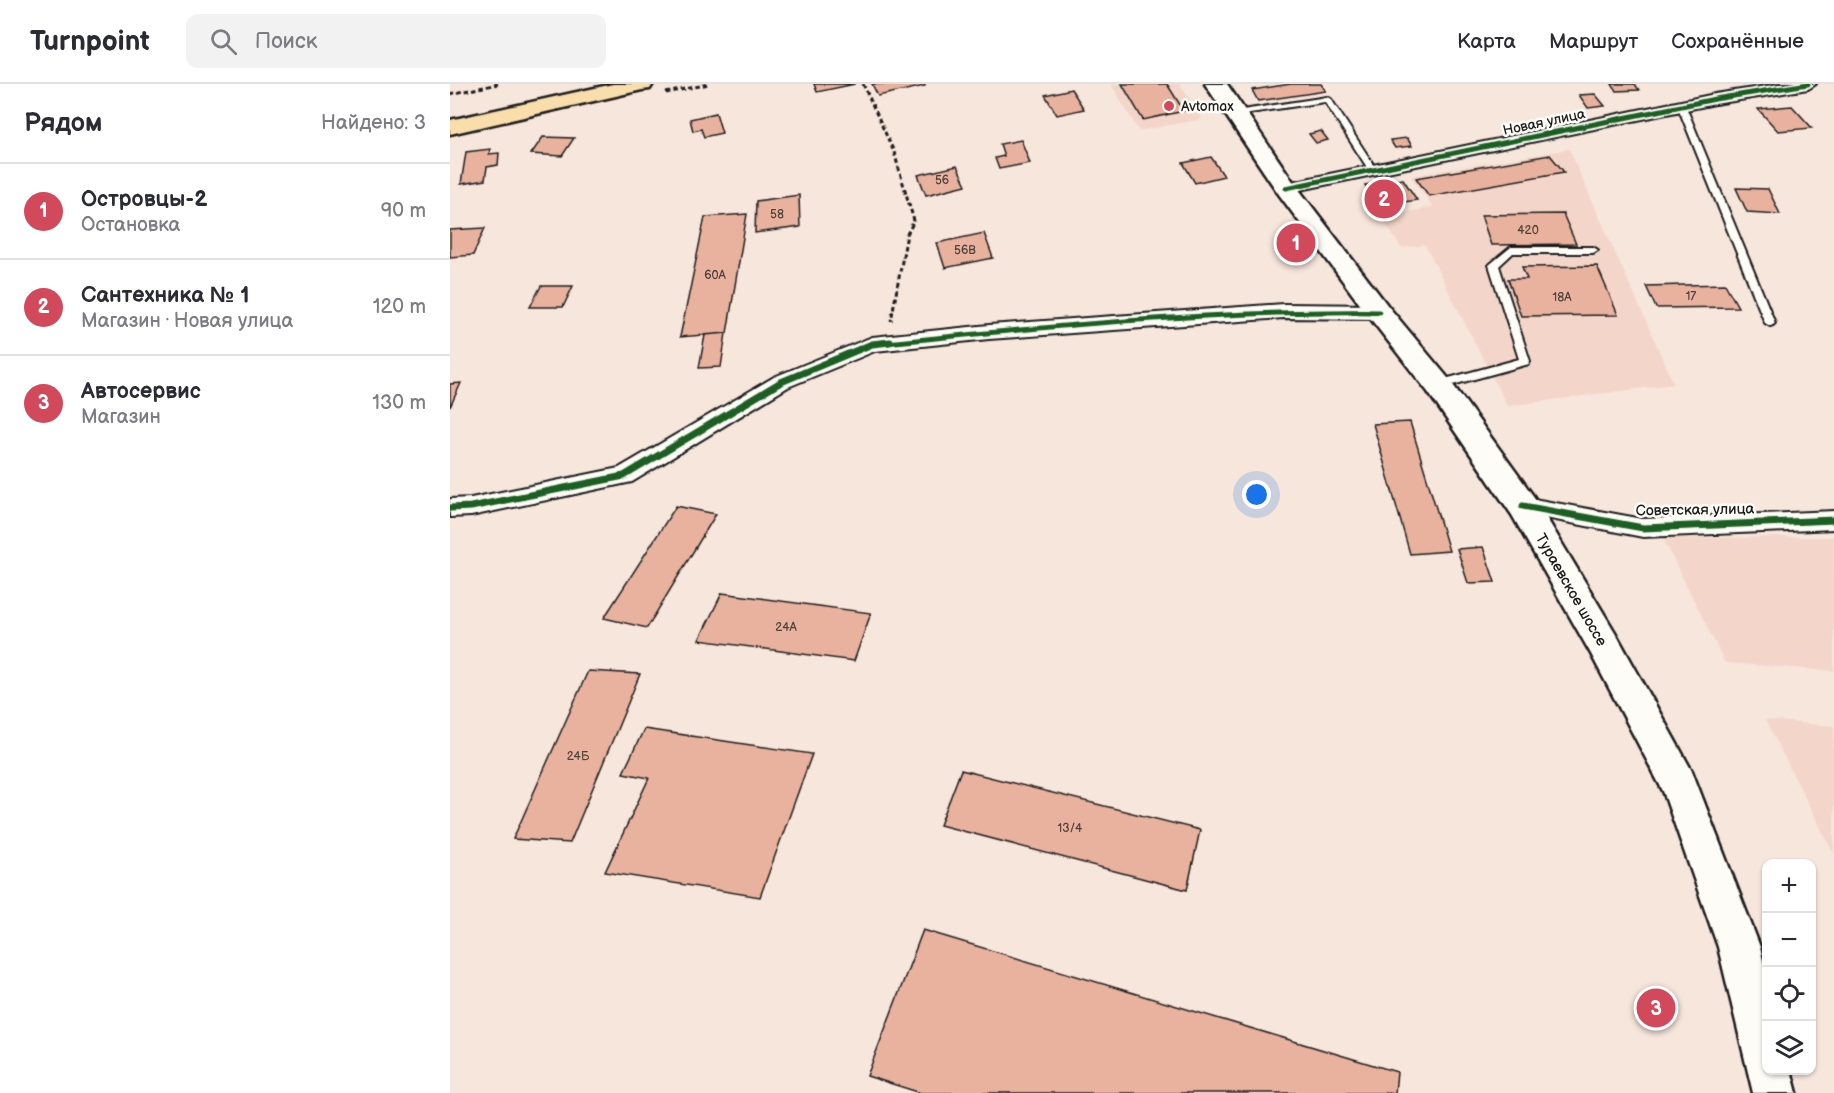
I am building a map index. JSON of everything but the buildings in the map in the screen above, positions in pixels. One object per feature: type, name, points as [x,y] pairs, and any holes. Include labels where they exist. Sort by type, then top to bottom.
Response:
[{"type":"main road","points":[[450,114],[585,84]]},
{"type":"main road","points":[[450,127],[642,84]]},
{"type":"main road","name":"Тураевское шоссе","points":[[1216,84],[1286,188],[1379,312],[1438,385],[1522,506],[1603,643],[1679,784],[1739,946],[1762,1038]]},
{"type":"main road","points":[[1771,1075],[1775,1093]]},
{"type":"street","name":"Новая улица","points":[[1286,188],[1682,107],[1808,84]]},
{"type":"street","points":[[450,508],[471,507],[624,476],[781,382],[872,344],[988,332],[1284,311],[1379,312]]},
{"type":"street","name":"Советская улица","points":[[1522,506],[1643,528],[1834,520]]},
{"type":"lane","points":[[1236,113],[1327,99],[1373,170]]},
{"type":"lane","points":[[1682,107],[1770,323]]},
{"type":"lane","points":[[1438,385],[1525,361],[1494,265],[1511,250],[1593,250]]},
{"type":"path","points":[[450,94],[498,84]]},
{"type":"path","points":[[691,88],[709,84]]},
{"type":"path","points":[[863,84],[894,152],[914,221],[906,234],[887,342]]},
{"type":"shaded area","points":[[1111,84],[1180,84],[1202,119],[1139,131]]},
{"type":"shaded area","points":[[1569,149],[1674,384],[1507,406],[1425,245],[1401,248],[1381,217],[1433,207],[1411,176]]},
{"type":"shaded area","points":[[1834,537],[1834,671],[1725,663],[1663,538]]},
{"type":"shaded area","points":[[1765,720],[1834,726],[1834,854]]},
{"type":"cycle path","points":[[1286,188],[1715,99],[1808,84]]},
{"type":"cycle path","points":[[450,508],[471,507],[624,476],[781,382],[872,344],[989,332],[1284,311],[1379,312]]},
{"type":"cycle path","points":[[1523,506],[1643,528],[1834,520]]},
{"type":"place","name":"Avtomax","points":[[1169,106]]},
{"type":"place","name":"Сантехника № 1","points":[[1384,199]]},
{"type":"place","name":"Островцы-2","points":[[1296,243]]},
{"type":"place","name":"Автосервис","points":[[1656,1008]]}]
